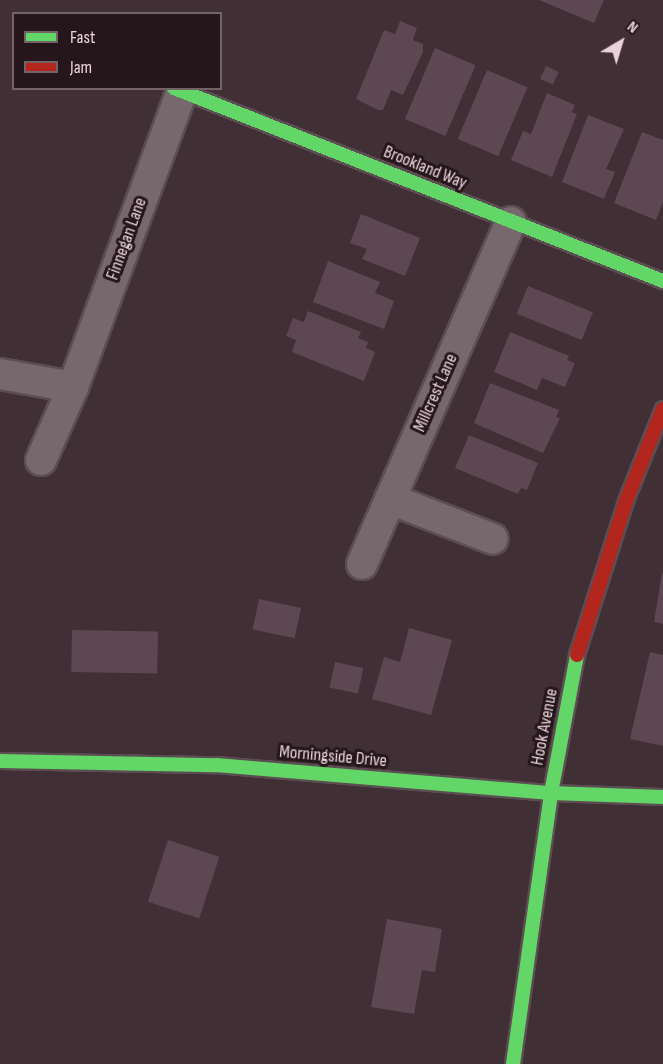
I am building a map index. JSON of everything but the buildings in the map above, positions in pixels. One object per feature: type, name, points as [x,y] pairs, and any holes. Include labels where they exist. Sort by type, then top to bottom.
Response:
[{"type":"street","name":"Brookland Way","points":[[178,90],[663,281]]},
{"type":"street","name":"Finnegan Lane","points":[[41,460],[72,387],[178,90]]},
{"type":"street","name":"Millcrest Lane","points":[[362,564],[511,222]]},
{"type":"street","points":[[0,374],[72,387]]},
{"type":"street","name":"Hook Avenue","points":[[513,1064],[551,793],[576,659],[626,501],[663,409]]},
{"type":"street","points":[[390,499],[493,539]]},
{"type":"street","name":"Morningside Drive","points":[[0,761],[216,765],[551,793],[663,797]]},
{"type":"traffic: fast","points":[[179,90],[663,281]]},
{"type":"traffic: fast","points":[[513,1064],[551,793],[577,655]]},
{"type":"traffic: fast","points":[[0,761],[216,765],[551,793],[663,797]]},
{"type":"traffic: jam","points":[[577,655],[626,501],[663,409]]}]
